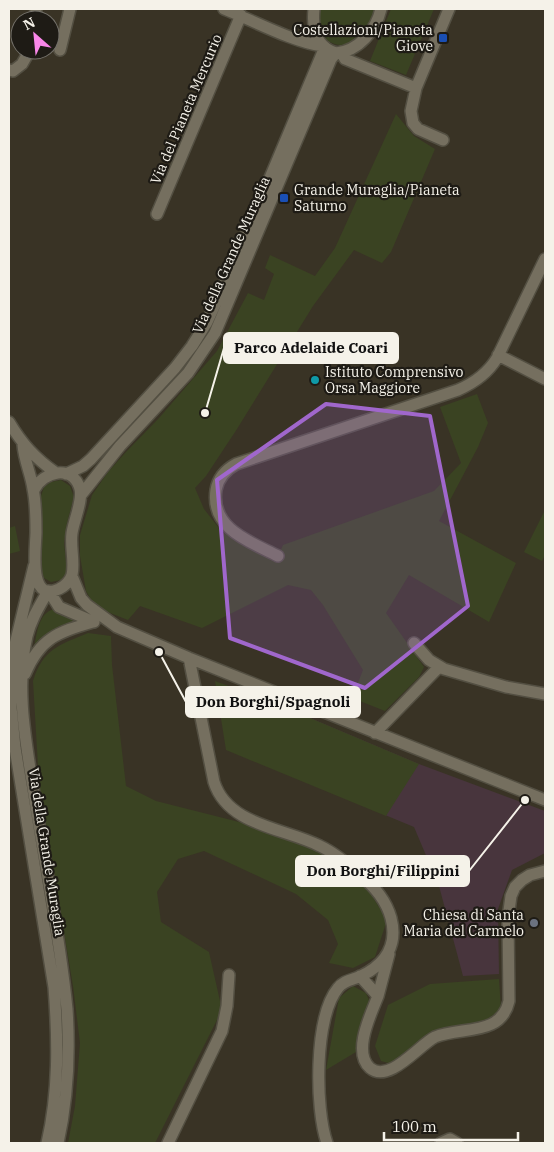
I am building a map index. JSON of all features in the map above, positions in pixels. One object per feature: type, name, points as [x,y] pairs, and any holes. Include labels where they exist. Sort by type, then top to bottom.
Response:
[{"type":"street","points":[[60,50],[70,9]]},
{"type":"street","points":[[224,9],[294,38],[324,46],[345,58],[416,88]]},
{"type":"street","points":[[314,9],[314,31],[324,46]]},
{"type":"street","points":[[338,53],[356,46],[366,37],[377,22],[381,9]]},
{"type":"street","points":[[443,140],[422,131],[413,123],[411,111],[416,88],[449,9]]},
{"type":"street","name":"Via del Pianeta Mercurio","points":[[158,214],[241,15]]},
{"type":"street","name":"Via della Grande Muraglia","points":[[34,490],[42,478],[61,473],[89,461],[175,368],[202,330],[212,314],[235,261],[324,46]]},
{"type":"street","name":"Via della Grande Muraglia","points":[[81,495],[120,446],[188,373],[212,339],[326,71],[338,53]]},
{"type":"street","points":[[11,70],[22,64],[24,60]]},
{"type":"street","points":[[278,556],[239,536],[222,519],[216,506],[215,495],[218,481],[225,471],[236,464],[462,388],[483,375],[498,355],[545,259]]},
{"type":"street","points":[[498,355],[545,379]]},
{"type":"street","points":[[9,422],[23,445],[41,462],[72,477],[78,483],[81,495],[72,535],[72,576],[84,602],[94,612],[117,627],[189,658],[545,800]]},
{"type":"street","name":"Via della Grande Muraglia","points":[[23,445],[34,490],[36,534],[34,566],[19,623],[12,660],[12,740],[54,987],[58,1053],[52,1118],[47,1143]]},
{"type":"street","points":[[34,566],[38,582],[48,591],[59,606],[93,622],[117,627]]},
{"type":"street","points":[[48,591],[58,590],[65,586],[72,576]]},
{"type":"street","name":"Via della Grande Muraglia","points":[[48,591],[30,626],[23,658],[22,704],[27,753],[67,1009],[68,1080],[58,1143]]},
{"type":"street","points":[[22,680],[34,658],[51,638],[69,628],[93,622]]},
{"type":"street","points":[[414,643],[424,655],[439,667],[506,687],[545,694]]},
{"type":"street","points":[[189,658],[214,782],[222,801],[251,820],[326,849],[343,860],[377,892],[389,914],[393,930],[390,952],[366,1030],[362,1051],[367,1064],[372,1069],[388,1071],[435,1038],[447,1034],[481,1029],[495,1022],[505,1012],[509,1001],[508,918],[512,893],[524,878],[545,872]]},
{"type":"street","points":[[375,733],[439,667]]},
{"type":"street","points":[[328,1143],[321,1122],[318,1072],[323,1032],[330,1006],[337,989],[346,981],[360,976],[379,963],[390,952]]},
{"type":"street","points":[[168,1143],[222,1031],[228,1006],[229,975]]},
{"type":"street","points":[[360,976],[378,996]]},
{"type":"street","points":[[441,1143],[452,1139],[456,1143]]},
{"type":"highlighted area","points":[[326,404],[430,416],[468,606],[365,688],[230,638],[217,480]]},
{"type":"shaded area","points":[[277,704],[419,764],[545,811],[545,853],[512,870],[498,909],[499,974],[463,976],[439,886],[414,827],[255,761]]},
{"type":"green space","points":[[319,9],[376,9],[364,31],[352,42],[345,45],[328,41],[321,34]]},
{"type":"green space","points":[[391,9],[434,9],[406,75],[370,61]]},
{"type":"green space","points":[[396,114],[414,136],[435,149],[391,252],[382,263],[354,250],[313,306],[237,429],[206,476],[195,488],[204,509],[222,532],[276,561],[283,545],[434,491],[461,463],[440,407],[477,394],[488,423],[478,447],[439,521],[516,563],[489,622],[409,575],[386,613],[424,667],[419,677],[385,711],[352,698],[363,670],[323,605],[311,590],[288,585],[202,628],[140,606],[128,620],[100,609],[93,603],[86,591],[80,556],[80,535],[92,495],[108,472],[159,418],[217,351],[248,293],[264,300],[274,274],[265,268],[270,255],[315,276],[335,248]]},
{"type":"green space","points":[[61,480],[70,486],[74,497],[64,543],[67,572],[61,580],[51,582],[44,578],[40,567],[41,496],[44,487],[51,482]]},
{"type":"green space","points":[[545,510],[545,555],[542,561],[524,552]]},
{"type":"green space","points":[[15,526],[20,551],[9,554],[9,528]]},
{"type":"green space","points":[[54,609],[77,623],[53,631],[34,648],[41,619]]},
{"type":"green space","points":[[88,633],[111,636],[112,665],[126,786],[156,801],[247,824],[304,844],[335,859],[366,886],[387,920],[375,957],[353,968],[329,963],[338,944],[328,920],[296,894],[204,851],[178,859],[157,892],[161,922],[209,952],[222,1010],[155,1143],[68,1143],[75,1106],[80,1043],[73,986],[39,783],[33,681],[37,670],[47,655],[60,645]]},
{"type":"green space","points":[[215,681],[277,704],[419,764],[386,816],[226,750]]},
{"type":"green space","points":[[499,979],[501,1009],[480,1025],[434,1032],[392,1064],[381,1061],[375,1046],[388,1005],[430,984]]},
{"type":"green space","points":[[353,986],[366,993],[369,1000],[356,1052],[326,1070],[339,998]]},
{"type":"place","name":"Costellazioni/Pianeta Giove","points":[[443,38]]},
{"type":"place","name":"Grande Muraglia/Pianeta Saturno","points":[[284,198]]},
{"type":"place","name":"Istituto Comprensivo Orsa Maggiore","points":[[315,380]]},
{"type":"place","name":"Parco Adelaide Coari","points":[[205,413]]},
{"type":"place","name":"Don Borghi/Spagnoli","points":[[159,652]]},
{"type":"place","name":"Don Borghi/Filippini","points":[[525,800]]},
{"type":"place","name":"Chiesa di Santa Maria del Carmelo","points":[[534,923]]}]
